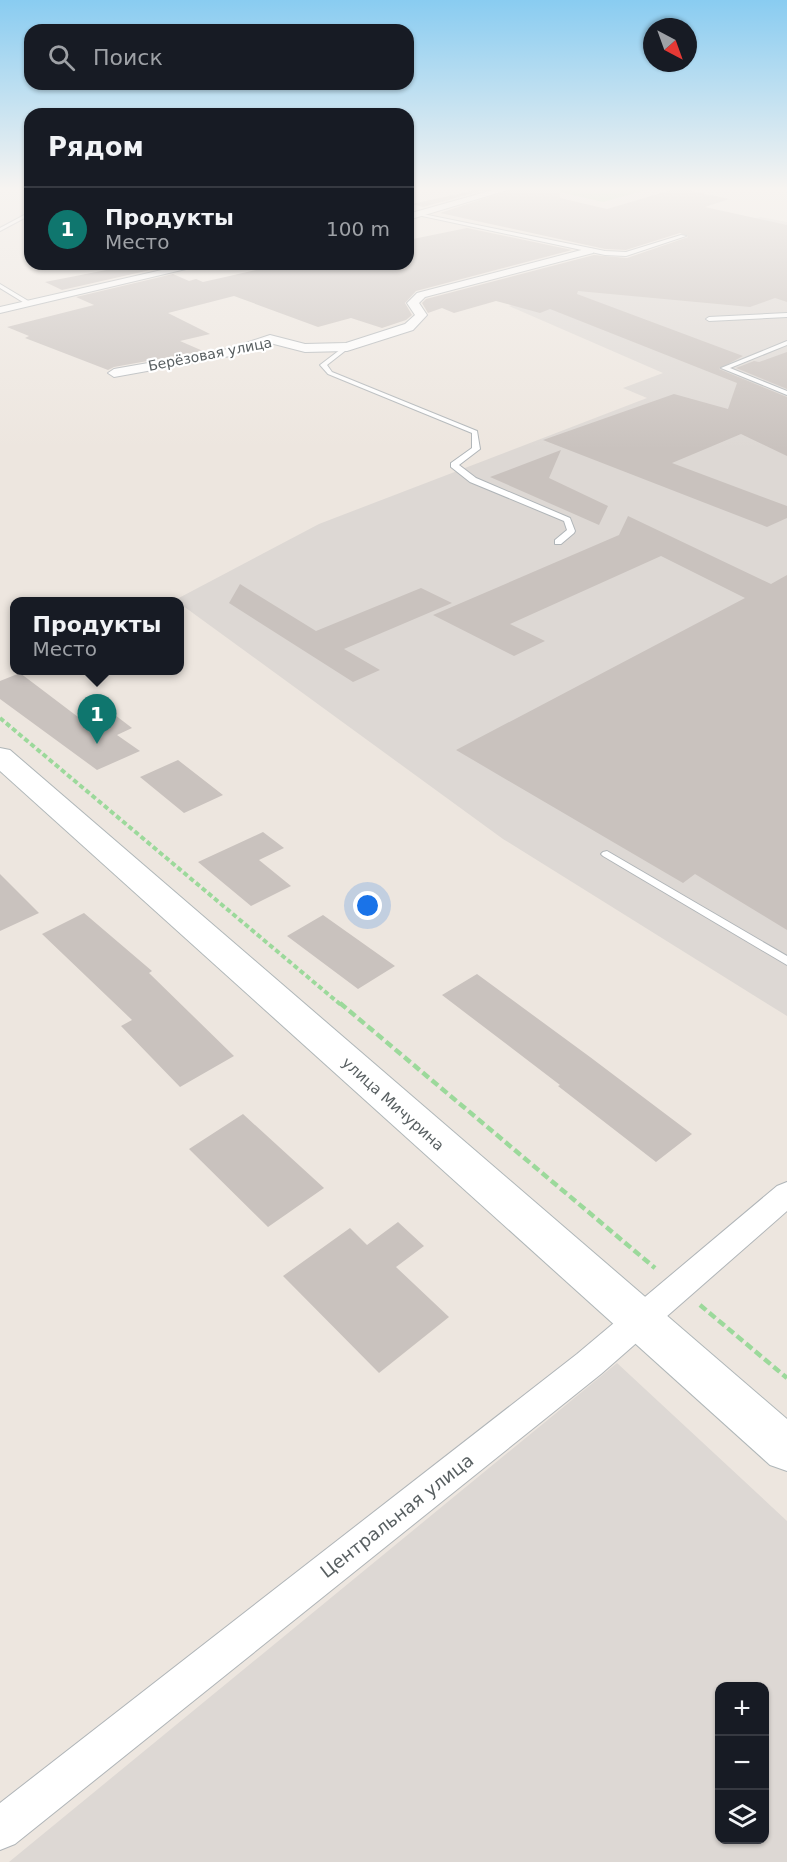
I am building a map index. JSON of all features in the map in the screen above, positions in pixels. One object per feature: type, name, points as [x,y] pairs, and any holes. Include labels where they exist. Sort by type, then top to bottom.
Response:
[{"type":"street","points":[[0,310],[153,275]]},
{"type":"street","name":"Берёзовая улица","points":[[114,373],[230,352],[270,339],[305,348],[347,347],[409,327],[421,315],[413,303],[421,295],[498,275]]},
{"type":"street","name":"улица Мичурина","points":[[0,756],[640,1323],[787,1449]]},
{"type":"street","name":"Центральная улица","points":[[0,1829],[640,1323],[787,1194]]},
{"type":"lane","points":[[0,286],[28,303]]},
{"type":"lane","points":[[709,319],[787,315]]},
{"type":"lane","points":[[787,343],[724,368],[787,393]]},
{"type":"lane","points":[[347,347],[323,365],[330,373],[475,432],[476,449],[454,465],[473,480],[567,520],[570,531],[558,542]]},
{"type":"lane","points":[[607,854],[787,961]]},
{"type":"path","points":[[0,718],[787,1378]]},
{"type":"shaded area","points":[[597,275],[787,275],[787,1016],[503,839],[184,607],[184,597],[181,597],[319,524],[647,398],[623,388],[663,373],[509,306]]},
{"type":"shaded area","points":[[617,1363],[787,1521],[787,1862],[9,1862]]},
{"type":"building","points":[[81,275],[129,275],[62,290],[45,282]]},
{"type":"building","points":[[169,275],[189,281],[196,279],[203,282],[234,275],[477,275],[416,291],[405,303],[412,315],[406,320],[382,328],[351,318],[318,327],[234,296],[168,313],[210,334],[180,341],[203,351],[108,370],[25,338],[29,336],[7,327],[94,305],[76,297]]},
{"type":"building","points":[[518,275],[787,275],[787,302],[775,298],[750,307],[578,291],[577,294],[743,356],[719,369],[787,397],[787,456],[741,434],[672,463],[787,506],[787,518],[767,527],[543,440],[674,394],[728,409],[737,383],[550,309],[540,313],[496,301],[454,313],[442,308],[428,313],[422,303],[426,299]]},
{"type":"building","points":[[787,352],[787,389],[736,368],[754,361],[759,362]]},
{"type":"building","points":[[561,450],[549,478],[608,506],[599,525],[490,477]]},
{"type":"building","points":[[628,516],[771,584],[787,575],[787,930],[695,874],[683,883],[456,750],[745,598],[661,556],[510,624],[545,641],[514,656],[433,615],[619,535]]},
{"type":"building","points":[[240,584],[316,631],[421,588],[452,603],[344,649],[380,670],[353,682],[229,603]]},
{"type":"building","points":[[15,675],[23,675],[86,723],[111,712],[132,728],[117,735],[140,751],[97,770],[0,699],[0,681]]},
{"type":"building","points":[[178,760],[223,795],[184,813],[140,777]]},
{"type":"building","points":[[263,832],[284,848],[259,860],[291,886],[251,906],[198,862]]},
{"type":"building","points":[[0,874],[39,913],[0,931]]},
{"type":"building","points":[[84,913],[152,971],[149,973],[234,1056],[180,1087],[121,1026],[132,1020],[42,934]]},
{"type":"building","points":[[323,915],[395,966],[358,989],[287,936]]},
{"type":"building","points":[[477,974],[692,1134],[656,1162],[442,995]]},
{"type":"building","points":[[243,1114],[324,1188],[268,1227],[189,1149]]},
{"type":"building","points":[[398,1222],[424,1246],[396,1267],[449,1317],[379,1373],[283,1276],[350,1228],[367,1245]]},
{"type":"place","name":"Продукты","points":[[97,744]]}]
